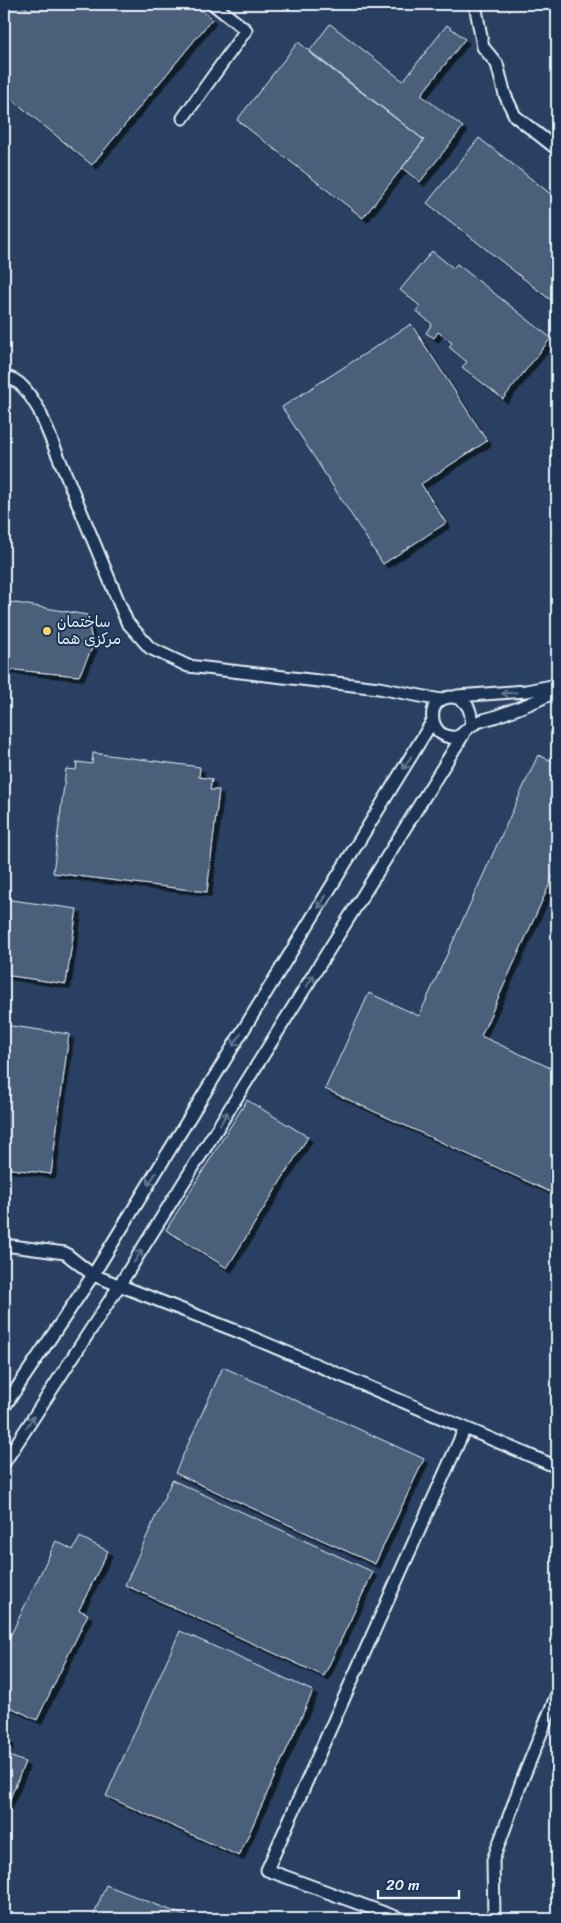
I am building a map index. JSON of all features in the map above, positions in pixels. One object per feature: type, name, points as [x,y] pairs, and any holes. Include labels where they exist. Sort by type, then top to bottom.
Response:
[{"type":"lane","points":[[183,118],[246,30],[212,4]]},
{"type":"lane","points":[[474,4],[483,48],[497,64],[505,96],[515,116],[557,149]]},
{"type":"lane","points":[[4,377],[9,377],[27,391],[39,410],[127,622],[150,648],[188,666],[379,688],[441,700],[454,697],[526,691],[557,685]]},
{"type":"lane","points":[[4,1463],[120,1286],[463,735],[471,725],[538,702],[557,690]]},
{"type":"lane","points":[[454,697],[466,701],[472,712],[471,725]]},
{"type":"lane","points":[[4,1407],[93,1275],[432,722],[433,709],[441,700]]},
{"type":"lane","points":[[432,722],[439,733],[451,737],[463,735]]},
{"type":"lane","points":[[4,1244],[65,1253],[93,1275],[239,1332],[557,1467]]},
{"type":"lane","points":[[401,1919],[267,1870],[465,1428]]},
{"type":"lane","points":[[494,1919],[493,1860],[523,1778],[557,1694]]},
{"type":"shaded area","points":[[4,4],[557,4],[557,1919],[4,1919]]},
{"type":"building","points":[[4,4],[21,4],[30,11],[36,4],[194,4],[212,19],[92,165],[4,93]]},
{"type":"building","points":[[330,24],[403,81],[447,25],[465,39],[421,95],[463,127],[420,182],[402,168],[424,140],[309,52]]},
{"type":"building","points":[[298,42],[424,140],[363,218],[237,120]]},
{"type":"building","points":[[479,138],[557,199],[557,305],[427,203]]},
{"type":"building","points":[[432,251],[453,268],[457,264],[551,338],[503,399],[462,367],[467,362],[449,347],[452,343],[438,332],[434,338],[426,333],[432,324],[416,311],[420,306],[400,290]]},
{"type":"building","points":[[411,324],[487,441],[421,484],[446,523],[383,564],[282,407]]},
{"type":"building","name":"ساختمان مرکزی هما","points":[[4,601],[87,615],[93,646],[79,676],[4,669]]},
{"type":"building","points":[[93,753],[200,767],[199,777],[212,779],[210,790],[219,790],[207,892],[53,873],[66,769],[76,770],[77,762],[92,764]]},
{"type":"building","points":[[538,755],[557,763],[557,868],[481,1036],[557,1071],[557,1195],[325,1089],[369,993],[419,1016]]},
{"type":"building","points":[[4,899],[77,909],[66,984],[4,975]]},
{"type":"building","points":[[4,1025],[69,1034],[51,1174],[4,1168]]},
{"type":"building","points":[[247,1100],[308,1137],[227,1268],[166,1230]]},
{"type":"building","points":[[223,1367],[424,1459],[375,1564],[175,1473]]},
{"type":"building","points":[[172,1480],[373,1572],[324,1676],[125,1585]]},
{"type":"building","points":[[80,1537],[108,1551],[79,1610],[88,1614],[37,1720],[4,1704],[4,1649],[56,1541],[73,1550]]},
{"type":"building","points":[[180,1631],[313,1691],[239,1856],[106,1796]]},
{"type":"building","points":[[4,1738],[10,1741],[4,1754]]},
{"type":"building","points":[[4,1754],[25,1762],[7,1806],[4,1804]]},
{"type":"building","points":[[106,1885],[193,1919],[92,1919]]},
{"type":"place","name":"ساختمان مرکزی هما","points":[[47,631]]}]
